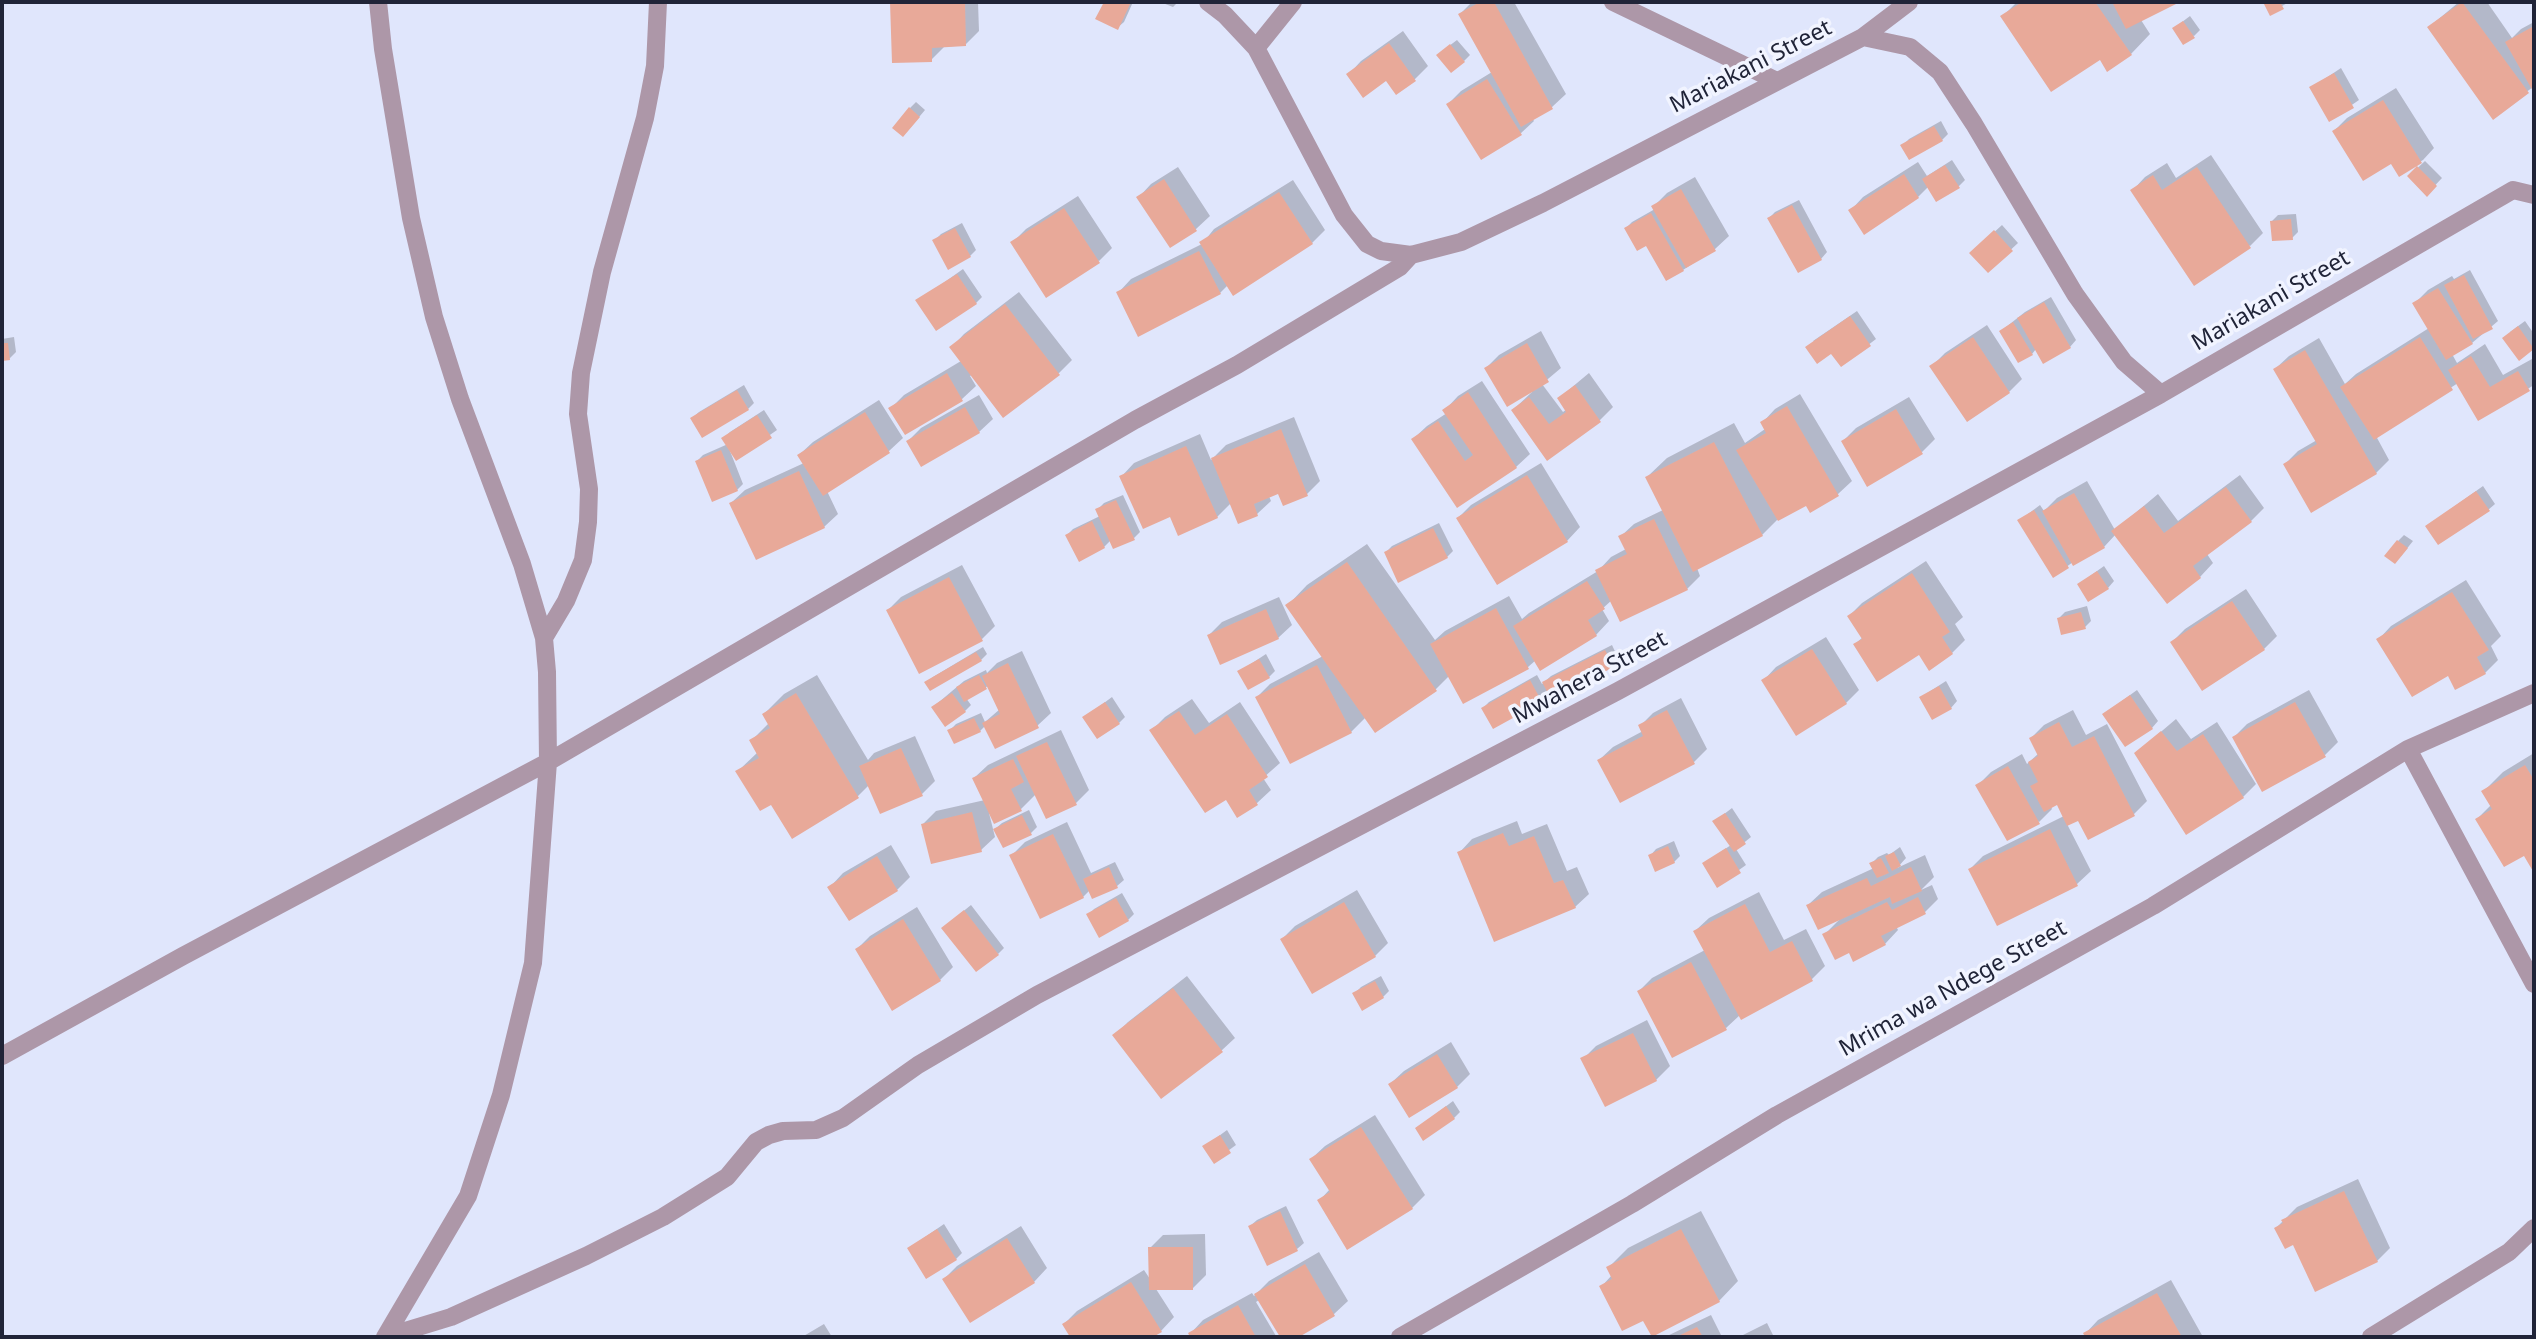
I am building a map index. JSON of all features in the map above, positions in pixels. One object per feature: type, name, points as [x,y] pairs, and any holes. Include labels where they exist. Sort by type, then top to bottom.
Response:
[{"type":"street","points":[[378,2],[383,49],[411,218],[434,317],[460,399],[522,564],[544,638],[548,762],[533,963],[501,1095],[468,1196],[385,1337]]},
{"type":"street","points":[[544,638],[566,601],[583,560],[589,489],[578,414],[580,373],[601,272],[645,118],[655,66],[658,2]]},
{"type":"street","name":"Mariakani Street","points":[[1208,2],[1225,15],[1256,48],[1344,215],[1367,244],[1381,251],[1411,255],[1461,242],[1543,204],[1863,37],[1910,47],[1940,72],[2075,293],[2124,362],[2161,394],[2534,179]]},
{"type":"street","points":[[1256,48],[1293,2]]},
{"type":"street","points":[[1612,2],[1777,81]]},
{"type":"street","points":[[1863,37],[1909,2]]},
{"type":"street","points":[[2512,190],[2534,195]]},
{"type":"street","points":[[2,1056],[183,956],[548,762],[1124,427],[1237,365],[1400,267],[1411,255]]},
{"type":"street","name":"Mwahera Street","points":[[385,1337],[451,1317],[586,1256],[663,1217],[727,1177],[756,1142],[783,1132],[816,1130],[843,1118],[918,1065],[1037,995],[1618,691],[2161,394]]},
{"type":"street","name":"Mrima wa Ndege Street","points":[[1400,1337],[1632,1204],[1777,1115],[2153,906],[2408,749],[2534,693]]},
{"type":"street","points":[[2408,749],[2512,938],[2534,984]]},
{"type":"street","points":[[2371,1337],[2509,1252],[2534,1228]]},
{"type":"building","points":[[890,2],[965,2],[966,46],[932,48],[932,62],[892,63]]},
{"type":"building","points":[[1104,2],[1131,2],[1118,30],[1095,19]]},
{"type":"building","points":[[1480,2],[1494,2],[1553,109],[1521,127],[1458,14]]},
{"type":"building","points":[[2022,2],[2095,2],[2132,55],[2107,72],[2100,60],[2051,92],[2000,16]]},
{"type":"building","points":[[2112,2],[2180,2],[2126,29]]},
{"type":"building","points":[[2263,2],[2280,2],[2284,9],[2270,16]]},
{"type":"building","points":[[2462,2],[2529,93],[2493,120],[2427,27]]},
{"type":"building","points":[[2183,21],[2195,38],[2183,45],[2172,28]]},
{"type":"building","points":[[2534,26],[2534,93],[2505,42]]},
{"type":"building","points":[[1389,43],[1416,81],[1396,95],[1386,81],[1363,98],[1346,74]]},
{"type":"building","points":[[1450,44],[1465,62],[1451,73],[1436,55]]},
{"type":"building","points":[[2334,73],[2354,108],[2329,122],[2309,87]]},
{"type":"building","points":[[1487,79],[1522,135],[1481,160],[1446,104]]},
{"type":"building","points":[[2383,100],[2422,163],[2399,177],[2391,164],[2363,181],[2332,131]]},
{"type":"building","points":[[909,107],[920,117],[903,137],[892,128]]},
{"type":"building","points":[[1934,126],[1943,141],[1909,160],[1900,145]]},
{"type":"building","points":[[1945,165],[1960,188],[1936,202],[1922,179]]},
{"type":"building","points":[[2417,166],[2437,186],[2427,197],[2407,176]]},
{"type":"building","points":[[2197,167],[2251,248],[2194,286],[2130,190],[2153,175],[2162,190]]},
{"type":"building","points":[[1904,174],[1919,198],[1864,235],[1848,210]]},
{"type":"building","points":[[1164,179],[1197,231],[1170,248],[1136,197]]},
{"type":"building","points":[[1681,189],[1716,251],[1686,268],[1651,206]]},
{"type":"building","points":[[1279,192],[1313,244],[1233,296],[1199,242]]},
{"type":"building","points":[[1792,205],[1822,260],[1798,273],[1767,218]]},
{"type":"building","points":[[1064,208],[1100,263],[1046,298],[1010,242]]},
{"type":"building","points":[[1651,213],[1684,271],[1666,281],[1646,246],[1637,251],[1624,228]]},
{"type":"building","points":[[2291,219],[2293,240],[2272,241],[2270,221]]},
{"type":"building","points":[[955,228],[971,257],[948,270],[932,240]]},
{"type":"building","points":[[1994,230],[2013,251],[1988,273],[1969,253]]},
{"type":"building","points":[[1199,251],[1221,294],[1138,337],[1116,292]]},
{"type":"building","points":[[957,274],[977,304],[936,331],[915,300]]},
{"type":"building","points":[[2464,275],[2493,329],[2473,339],[2444,285]]},
{"type":"building","points":[[2438,288],[2473,344],[2446,360],[2412,303]]},
{"type":"building","points":[[2044,302],[2071,348],[2043,364],[2017,318]]},
{"type":"building","points":[[1005,304],[1060,375],[1003,418],[949,347]]},
{"type":"building","points":[[1850,316],[1871,346],[1841,367],[1831,354],[1817,364],[1805,347]]},
{"type":"building","points":[[2013,322],[2033,355],[2018,363],[1999,331]]},
{"type":"building","points":[[2518,326],[2534,349],[2519,361],[2502,338]]},
{"type":"building","points":[[1973,337],[2010,393],[1967,422],[1929,366]]},
{"type":"building","points":[[2420,337],[2453,390],[2374,440],[2340,387]]},
{"type":"building","points":[[2,343],[8,343],[10,360],[2,361]]},
{"type":"building","points":[[1527,343],[1549,382],[1507,407],[1484,368]]},
{"type":"building","points":[[2305,350],[2377,474],[2311,513],[2283,464],[2317,444],[2273,369]]},
{"type":"building","points":[[2471,356],[2490,387],[2518,371],[2530,391],[2478,421],[2448,370]]},
{"type":"building","points":[[947,373],[963,401],[905,435],[888,408]]},
{"type":"building","points":[[1575,385],[1601,422],[1547,461],[1511,410],[1529,397],[1549,424],[1566,412],[1557,398]]},
{"type":"building","points":[[737,390],[749,410],[702,438],[690,418]]},
{"type":"building","points":[[1468,392],[1517,468],[1457,508],[1411,439],[1438,421],[1465,461],[1473,455],[1442,410]]},
{"type":"building","points":[[1787,406],[1839,496],[1810,513],[1806,506],[1778,521],[1736,450],[1766,433],[1760,422]]},
{"type":"building","points":[[965,407],[980,433],[921,467],[906,441]]},
{"type":"building","points":[[1896,409],[1923,454],[1867,487],[1841,441]]},
{"type":"building","points":[[865,412],[890,453],[823,496],[797,455]]},
{"type":"building","points":[[757,415],[772,438],[736,461],[721,438]]},
{"type":"building","points":[[1281,429],[1308,496],[1283,506],[1278,494],[1254,504],[1258,516],[1238,524],[1211,458]]},
{"type":"building","points":[[1714,442],[1763,536],[1693,572],[1645,477]]},
{"type":"building","points":[[1186,446],[1218,518],[1178,536],[1170,517],[1143,529],[1119,476]]},
{"type":"building","points":[[721,450],[738,491],[712,502],[695,461]]},
{"type":"building","points":[[799,471],[825,528],[756,560],[729,503]]},
{"type":"building","points":[[1527,475],[1568,542],[1497,585],[1456,518]]},
{"type":"building","points":[[2226,487],[2252,522],[2193,566],[2201,578],[2167,604],[2111,531],[2144,506],[2164,533]]},
{"type":"building","points":[[2476,491],[2490,511],[2438,545],[2425,526]]},
{"type":"building","points":[[2074,493],[2105,548],[2073,566],[2042,511]]},
{"type":"building","points":[[1116,500],[1135,540],[1113,549],[1095,509]]},
{"type":"building","points":[[2034,510],[2069,568],[2053,578],[2017,520]]},
{"type":"building","points":[[1654,519],[1688,590],[1620,622],[1595,570],[1627,554],[1618,536]]},
{"type":"building","points":[[1092,521],[1105,548],[1079,562],[1065,535]]},
{"type":"building","points":[[1433,528],[1448,558],[1398,583],[1384,552]]},
{"type":"building","points":[[2397,540],[2408,548],[2395,564],[2384,556]]},
{"type":"building","points":[[1347,562],[1437,691],[1375,733],[1285,605]]},
{"type":"building","points":[[2097,571],[2109,589],[2088,602],[2077,584]]},
{"type":"building","points":[[1912,573],[1950,632],[1942,637],[1953,654],[1929,671],[1919,655],[1877,682],[1853,644],[1862,639],[1847,616]]},
{"type":"building","points":[[949,577],[983,641],[919,674],[886,610]]},
{"type":"building","points":[[1587,581],[1605,609],[1588,620],[1597,636],[1540,671],[1513,626]]},
{"type":"building","points":[[2452,592],[2489,650],[2477,657],[2486,674],[2455,690],[2448,676],[2412,697],[2376,639]]},
{"type":"building","points":[[2232,601],[2265,650],[2202,691],[2170,642]]},
{"type":"building","points":[[1496,608],[1529,669],[1463,704],[1430,644]]},
{"type":"building","points":[[1266,609],[1279,639],[1220,665],[1207,635]]},
{"type":"building","points":[[2081,612],[2086,629],[2061,635],[2057,618]]},
{"type":"building","points":[[1812,649],[1847,704],[1796,736],[1761,680]]},
{"type":"building","points":[[1605,650],[1614,667],[1551,699],[1542,682]]},
{"type":"building","points":[[976,652],[982,661],[930,691],[924,682]]},
{"type":"building","points":[[1259,659],[1270,678],[1248,690],[1237,671]]},
{"type":"building","points":[[1008,663],[1039,728],[995,749],[982,723],[1000,714],[982,676]]},
{"type":"building","points":[[1317,665],[1352,733],[1290,764],[1255,697]]},
{"type":"building","points":[[979,675],[987,689],[964,702],[956,687]]},
{"type":"building","points":[[1530,680],[1542,702],[1493,729],[1481,708]]},
{"type":"building","points":[[1939,686],[1952,709],[1932,720],[1919,697]]},
{"type":"building","points":[[796,693],[859,798],[792,839],[771,805],[760,811],[735,771],[759,758],[749,740],[770,728],[762,714]]},
{"type":"building","points":[[952,693],[966,712],[945,727],[931,707]]},
{"type":"building","points":[[2130,695],[2153,729],[2125,747],[2102,714]]},
{"type":"building","points":[[1105,702],[1120,724],[1097,739],[1082,717]]},
{"type":"building","points":[[2295,702],[2326,757],[2262,792],[2232,737]]},
{"type":"building","points":[[1667,710],[1695,764],[1620,803],[1597,760],[1643,736],[1638,725]]},
{"type":"building","points":[[1179,711],[1195,735],[1227,714],[1268,777],[1249,790],[1258,805],[1237,818],[1226,800],[1205,813],[1149,730]]},
{"type":"building","points":[[974,718],[981,732],[954,744],[947,730]]},
{"type":"building","points":[[2059,722],[2072,747],[2094,736],[2135,816],[2088,840],[2078,821],[2067,826],[2057,805],[2044,812],[2030,786],[2038,782],[2028,762],[2038,756],[2029,738]]},
{"type":"building","points":[[2161,731],[2177,751],[2203,734],[2244,798],[2186,835],[2134,753]]},
{"type":"building","points":[[1047,742],[1077,805],[1046,819],[1016,756]]},
{"type":"building","points":[[901,748],[923,796],[880,814],[859,766]]},
{"type":"building","points":[[1013,759],[1024,782],[1011,789],[1022,811],[994,824],[972,778]]},
{"type":"building","points":[[2525,765],[2534,780],[2534,873],[2524,856],[2504,867],[2475,819],[2492,809],[2481,791]]},
{"type":"building","points":[[2008,766],[2040,824],[2007,841],[1975,785]]},
{"type":"building","points":[[972,812],[982,852],[931,864],[921,824]]},
{"type":"building","points":[[1725,813],[1746,844],[1734,852],[1712,821]]},
{"type":"building","points":[[1022,815],[1032,835],[1003,848],[993,829]]},
{"type":"building","points":[[2050,829],[2078,886],[1997,926],[1968,869]]},
{"type":"building","points":[[1503,833],[1509,846],[1534,836],[1554,883],[1563,880],[1576,908],[1494,942],[1457,852]]},
{"type":"building","points":[[1053,834],[1084,898],[1040,919],[1009,855]]},
{"type":"building","points":[[1668,846],[1675,863],[1655,872],[1648,855]]},
{"type":"building","points":[[1726,848],[1741,873],[1717,888],[1702,863]]},
{"type":"building","points":[[1894,852],[1901,866],[1892,871],[1885,856]]},
{"type":"building","points":[[877,856],[898,891],[849,921],[827,887]]},
{"type":"building","points":[[1881,858],[1889,873],[1877,878],[1869,863]]},
{"type":"building","points":[[1109,867],[1118,888],[1092,899],[1083,879]]},
{"type":"building","points":[[1911,867],[1922,891],[1892,904],[1890,897],[1818,930],[1806,905],[1867,878],[1871,886]]},
{"type":"building","points":[[1918,897],[1926,914],[1881,936],[1886,945],[1853,962],[1849,953],[1835,960],[1822,934],[1887,902],[1892,910]]},
{"type":"building","points":[[1116,898],[1129,921],[1099,938],[1086,914]]},
{"type":"building","points":[[1344,902],[1376,957],[1312,994],[1280,939]]},
{"type":"building","points":[[1745,904],[1770,952],[1792,941],[1813,981],[1741,1020],[1693,931]]},
{"type":"building","points":[[964,910],[999,955],[976,972],[941,928]]},
{"type":"building","points":[[903,919],[941,981],[892,1011],[855,949]]},
{"type":"building","points":[[1691,962],[1727,1030],[1672,1058],[1637,991]]},
{"type":"building","points":[[1375,981],[1384,998],[1362,1011],[1352,993]]},
{"type":"building","points":[[1173,988],[1223,1052],[1161,1099],[1112,1035]]},
{"type":"building","points":[[1633,1033],[1657,1081],[1605,1107],[1580,1058]]},
{"type":"building","points":[[1437,1054],[1458,1088],[1409,1118],[1388,1084]]},
{"type":"building","points":[[1446,1106],[1455,1119],[1423,1141],[1415,1128]]},
{"type":"building","points":[[1361,1127],[1413,1209],[1347,1250],[1317,1200],[1330,1192],[1309,1159]]},
{"type":"building","points":[[1220,1135],[1231,1153],[1214,1164],[1202,1146]]},
{"type":"building","points":[[2344,1191],[2378,1262],[2315,1292],[2293,1245],[2285,1249],[2274,1228],[2283,1223],[2281,1220]]},
{"type":"building","points":[[1280,1211],[1298,1251],[1267,1266],[1248,1226]]},
{"type":"building","points":[[937,1229],[957,1260],[926,1279],[907,1248]]},
{"type":"building","points":[[1681,1229],[1720,1302],[1652,1337],[1643,1321],[1622,1331],[1599,1286],[1612,1279],[1606,1267]]},
{"type":"building","points":[[1007,1238],[1035,1283],[970,1323],[942,1279]]},
{"type":"building","points":[[1148,1247],[1193,1247],[1193,1290],[1149,1290]]},
{"type":"building","points":[[1305,1264],[1335,1316],[1299,1337],[1280,1337],[1254,1294]]},
{"type":"building","points":[[1131,1282],[1162,1332],[1153,1337],[1070,1337],[1062,1324]]},
{"type":"building","points":[[2157,1293],[2182,1337],[2085,1337],[2083,1333]]},
{"type":"building","points":[[1238,1305],[1256,1337],[1190,1337],[1188,1333]]},
{"type":"building","points":[[1697,1327],[1703,1337],[1676,1337]]}]
